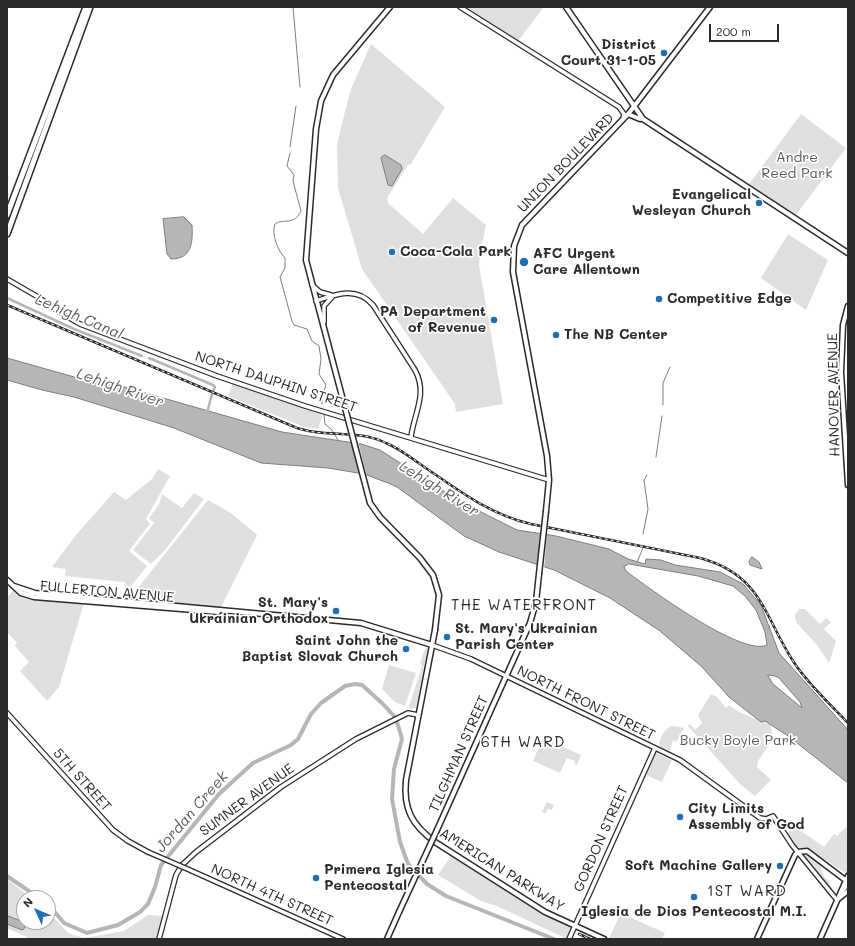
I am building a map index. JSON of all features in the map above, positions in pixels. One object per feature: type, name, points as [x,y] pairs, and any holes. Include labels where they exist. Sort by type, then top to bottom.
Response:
[{"type":"highway","points":[[7,215],[86,7]]},
{"type":"highway","points":[[7,234],[90,7]]},
{"type":"main road","points":[[324,333],[307,265],[306,249],[316,129],[321,101],[328,82],[338,66],[390,7]]},
{"type":"main road","points":[[568,7],[646,122]]},
{"type":"main road","name":"UNION BOULEVARD","points":[[540,574],[549,480],[545,443],[513,272],[512,259],[516,236],[526,220],[628,114],[710,7]]},
{"type":"main road","points":[[628,114],[646,122],[848,253]]},
{"type":"main road","name":"HANOVER AVENUE","points":[[848,306],[843,331],[841,379],[848,485]]},
{"type":"main road","name":"AMERICAN PARKWAY","points":[[324,333],[370,502],[380,517],[420,558],[433,575],[439,595],[435,630],[418,714],[405,790],[408,807],[416,825],[435,842],[524,900],[574,926],[604,939]]},
{"type":"main road","name":"TILGHMAN STREET","points":[[387,939],[532,619],[537,598],[540,574]]},
{"type":"main road","name":"FULLERTON AVENUE","points":[[7,580],[14,586],[35,593],[226,612],[361,623],[377,628]]},
{"type":"main road","name":"NORTH FRONT STREET","points":[[377,628],[432,645]]},
{"type":"main road","points":[[757,939],[795,855],[798,852],[807,851],[847,879],[820,939]]},
{"type":"main road","points":[[837,900],[848,890]]},
{"type":"street","points":[[460,7],[613,104],[623,112],[622,120]]},
{"type":"street","name":"NORTH DAUPHIN STREET","points":[[7,279],[31,292],[80,324],[217,376],[305,406],[549,480]]},
{"type":"street","points":[[312,284],[323,293],[334,295]]},
{"type":"street","points":[[316,301],[334,295],[353,293],[369,301],[416,370],[420,381],[421,398],[411,437]]},
{"type":"street","points":[[324,333],[324,306],[334,295]]},
{"type":"street","name":"NORTH FRONT STREET","points":[[432,645],[455,652],[680,760],[760,818],[766,819],[773,816],[798,852]]},
{"type":"street","name":"SUMNER AVENUE","points":[[159,939],[175,878],[179,869],[190,857],[281,787],[356,739],[410,712],[418,714]]},
{"type":"street","name":"5TH STREET","points":[[7,713],[113,830],[128,841],[148,852],[192,871]]},
{"type":"street","name":"GORDON STREET","points":[[569,938],[655,748]]},
{"type":"street","points":[[798,852],[837,900]]},
{"type":"street","name":"NORTH 4TH STREET","points":[[192,871],[343,939]]},
{"type":"green space","points":[[466,7],[544,7],[518,41]]},
{"type":"green space","name":"Coca-Cola Park","points":[[371,44],[445,107],[411,164],[408,165],[387,198],[388,203],[423,234],[453,198],[486,225],[479,265],[503,404],[456,412],[455,404],[362,269],[338,188],[337,146],[351,89]]},
{"type":"green space","name":"Andre Reed Park","points":[[801,114],[846,148],[796,215],[749,184]]},
{"type":"green space","points":[[788,234],[828,260],[806,310],[761,278]]},
{"type":"green space","points":[[233,383],[321,412],[322,417],[318,429],[304,427],[228,396]]},
{"type":"green space","points":[[158,469],[170,476],[146,519],[150,524],[129,551],[147,566],[132,585],[129,587],[124,582],[65,576],[66,569],[52,567],[76,535],[114,492],[126,500],[152,479]]},
{"type":"green space","points":[[194,493],[204,499],[165,550],[151,564],[133,550],[154,523],[149,518],[159,504],[162,494],[182,508]]},
{"type":"green space","points":[[208,500],[231,513],[257,535],[220,609],[129,599]]},
{"type":"green space","points":[[13,590],[27,598],[84,603],[59,687],[47,701],[20,671],[29,662],[15,646],[17,643],[7,632],[7,598]]},
{"type":"green space","points":[[799,609],[805,609],[820,624],[826,618],[831,622],[824,629],[836,641],[829,663],[817,645],[796,622],[795,615]]},
{"type":"green space","points":[[426,646],[427,650],[416,708],[410,709],[409,707],[422,666],[420,663]]},
{"type":"green space","points":[[389,665],[416,673],[405,706],[395,702],[382,689]]},
{"type":"green space","name":"Bucky Boyle Park","points":[[711,694],[717,697],[726,708],[729,705],[739,712],[771,725],[773,739],[758,761],[757,767],[771,780],[755,796],[740,784],[688,726],[690,724],[695,730],[702,723],[698,715]]},
{"type":"green space","points":[[674,726],[684,728],[676,742],[673,740],[670,752],[660,747],[660,741],[665,731]]},
{"type":"green space","points":[[543,738],[581,755],[577,765],[574,764],[575,761],[567,758],[560,773],[533,761]]},
{"type":"green space","points":[[656,753],[672,760],[662,782],[646,775]]},
{"type":"green space","points":[[547,802],[554,805],[552,810],[548,809],[545,814],[542,812]]},
{"type":"green space","points":[[848,825],[848,872],[845,873],[812,851],[797,847],[787,834],[794,826],[824,847],[834,834],[837,836]]},
{"type":"green space","points":[[805,853],[823,865],[821,869],[824,877],[829,881],[831,887],[837,893],[829,886],[804,855]]},
{"type":"green space","points":[[451,856],[529,906],[569,927],[571,929],[568,936],[565,938],[497,906],[481,901],[438,875]]},
{"type":"green space","points":[[7,879],[21,890],[16,890],[16,930],[56,930],[56,920],[68,933],[84,938],[124,931],[148,915],[163,916],[158,939],[31,939],[7,928]]},
{"type":"green space","points":[[621,913],[665,933],[662,939],[609,938]]},
{"type":"water","points":[[385,155],[401,165],[402,169],[392,186],[388,185],[381,158]]},
{"type":"water","points":[[184,217],[192,225],[190,248],[183,256],[171,259],[167,254],[163,219]]},
{"type":"water","name":"Lehigh River","points":[[7,358],[85,380],[121,386],[282,432],[361,444],[380,450],[459,501],[517,530],[556,536],[609,549],[628,559],[645,564],[646,559],[661,560],[675,565],[720,572],[743,584],[761,605],[779,653],[848,730],[848,783],[788,736],[765,721],[761,722],[729,697],[702,667],[660,631],[610,598],[554,570],[499,552],[464,536],[397,487],[364,474],[328,468],[261,463],[174,428],[74,397],[7,380]],"holes":[[[629,564],[698,576],[733,586],[745,596],[756,610],[765,632],[767,645],[755,646],[737,641],[717,631],[673,605],[626,571],[624,567]],[[768,675],[779,678],[800,702],[802,708],[773,684]]]},
{"type":"water","points":[[752,557],[759,562],[762,569],[750,565],[749,562]]},
{"type":"water","points":[[8,916],[16,919],[16,928],[7,924]]},
{"type":"pier","points":[[351,440],[358,441],[367,477],[360,475]]},
{"type":"pier","points":[[541,532],[547,533],[544,569],[538,567]]},
{"type":"waterway","points":[[293,7],[300,87]]},
{"type":"waterway","points":[[290,147],[296,106]]},
{"type":"waterway","points":[[290,153],[287,166],[294,175],[293,181],[301,211],[295,219],[278,222],[275,224],[274,233],[278,247],[285,258],[285,268],[280,277],[292,321],[294,325],[307,329],[312,341],[319,346],[321,359],[319,374],[326,385],[322,397],[322,404]]},
{"type":"waterway","name":"Lehigh Canal","points":[[7,298],[74,329],[142,356]]},
{"type":"waterway","name":"Lehigh Canal","points":[[149,358],[213,385],[215,387],[213,391]]},
{"type":"waterway","points":[[663,405],[663,383],[670,367]]},
{"type":"waterway","name":"Lehigh Canal","points":[[207,413],[212,394]]},
{"type":"waterway","points":[[324,415],[325,424],[332,430],[338,440]]},
{"type":"waterway","points":[[656,457],[662,416]]},
{"type":"waterway","points":[[643,534],[648,509],[644,480],[647,475]]},
{"type":"waterway","points":[[637,562],[643,548]]},
{"type":"waterway","name":"Jordan Creek","points":[[56,914],[64,923],[87,933],[118,925],[140,912],[148,904],[155,887],[161,865],[219,794],[253,763],[291,745],[298,739],[311,714],[321,703],[345,686],[355,684],[362,685],[382,703],[394,716],[398,725],[402,739],[394,769],[392,799],[400,842],[408,864],[427,884],[446,896],[554,939]]},
{"type":"waterway","name":"Jordan Creek","points":[[7,876],[27,890]]},
{"type":"railway","points":[[7,305],[297,428],[319,433],[364,436],[386,443],[403,452],[472,499],[515,520],[700,558],[721,566],[737,575],[750,587],[760,600],[795,664],[814,687],[848,723]]},
{"type":"railway","points":[[579,934],[590,939]]},
{"type":"place","name":"District Court 31-1-05","points":[[664,53]]},
{"type":"place","name":"Evangelical Wesleyan Church","points":[[759,203]]},
{"type":"place","name":"Coca-Cola Park","points":[[392,252]]},
{"type":"place","name":"AFC Urgent Care Allentown","points":[[524,262]]},
{"type":"place","name":"Competitive Edge","points":[[659,299]]},
{"type":"place","name":"PA Department of Revenue","points":[[494,320]]},
{"type":"place","name":"The NB Center","points":[[556,335]]},
{"type":"place","name":"St. Mary's Ukrainian Orthodox","points":[[336,611]]},
{"type":"place","name":"St. Mary's Ukrainian Parish Center","points":[[447,637]]},
{"type":"place","name":"Saint John the Baptist Slovak Church","points":[[406,649]]},
{"type":"place","name":"City Limits Assembly of God","points":[[680,817]]},
{"type":"place","name":"Soft Machine Gallery","points":[[780,866]]},
{"type":"place","name":"Primera Iglesia Pentecostal","points":[[316,878]]},
{"type":"place","name":"Iglesia de Dios Pentecostal M.I.","points":[[694,897]]},
{"type":"district","name":"THE WATERFRONT","points":[[524,605]]},
{"type":"district","name":"6TH WARD","points":[[523,742]]},
{"type":"district","name":"1ST WARD","points":[[747,891]]}]
